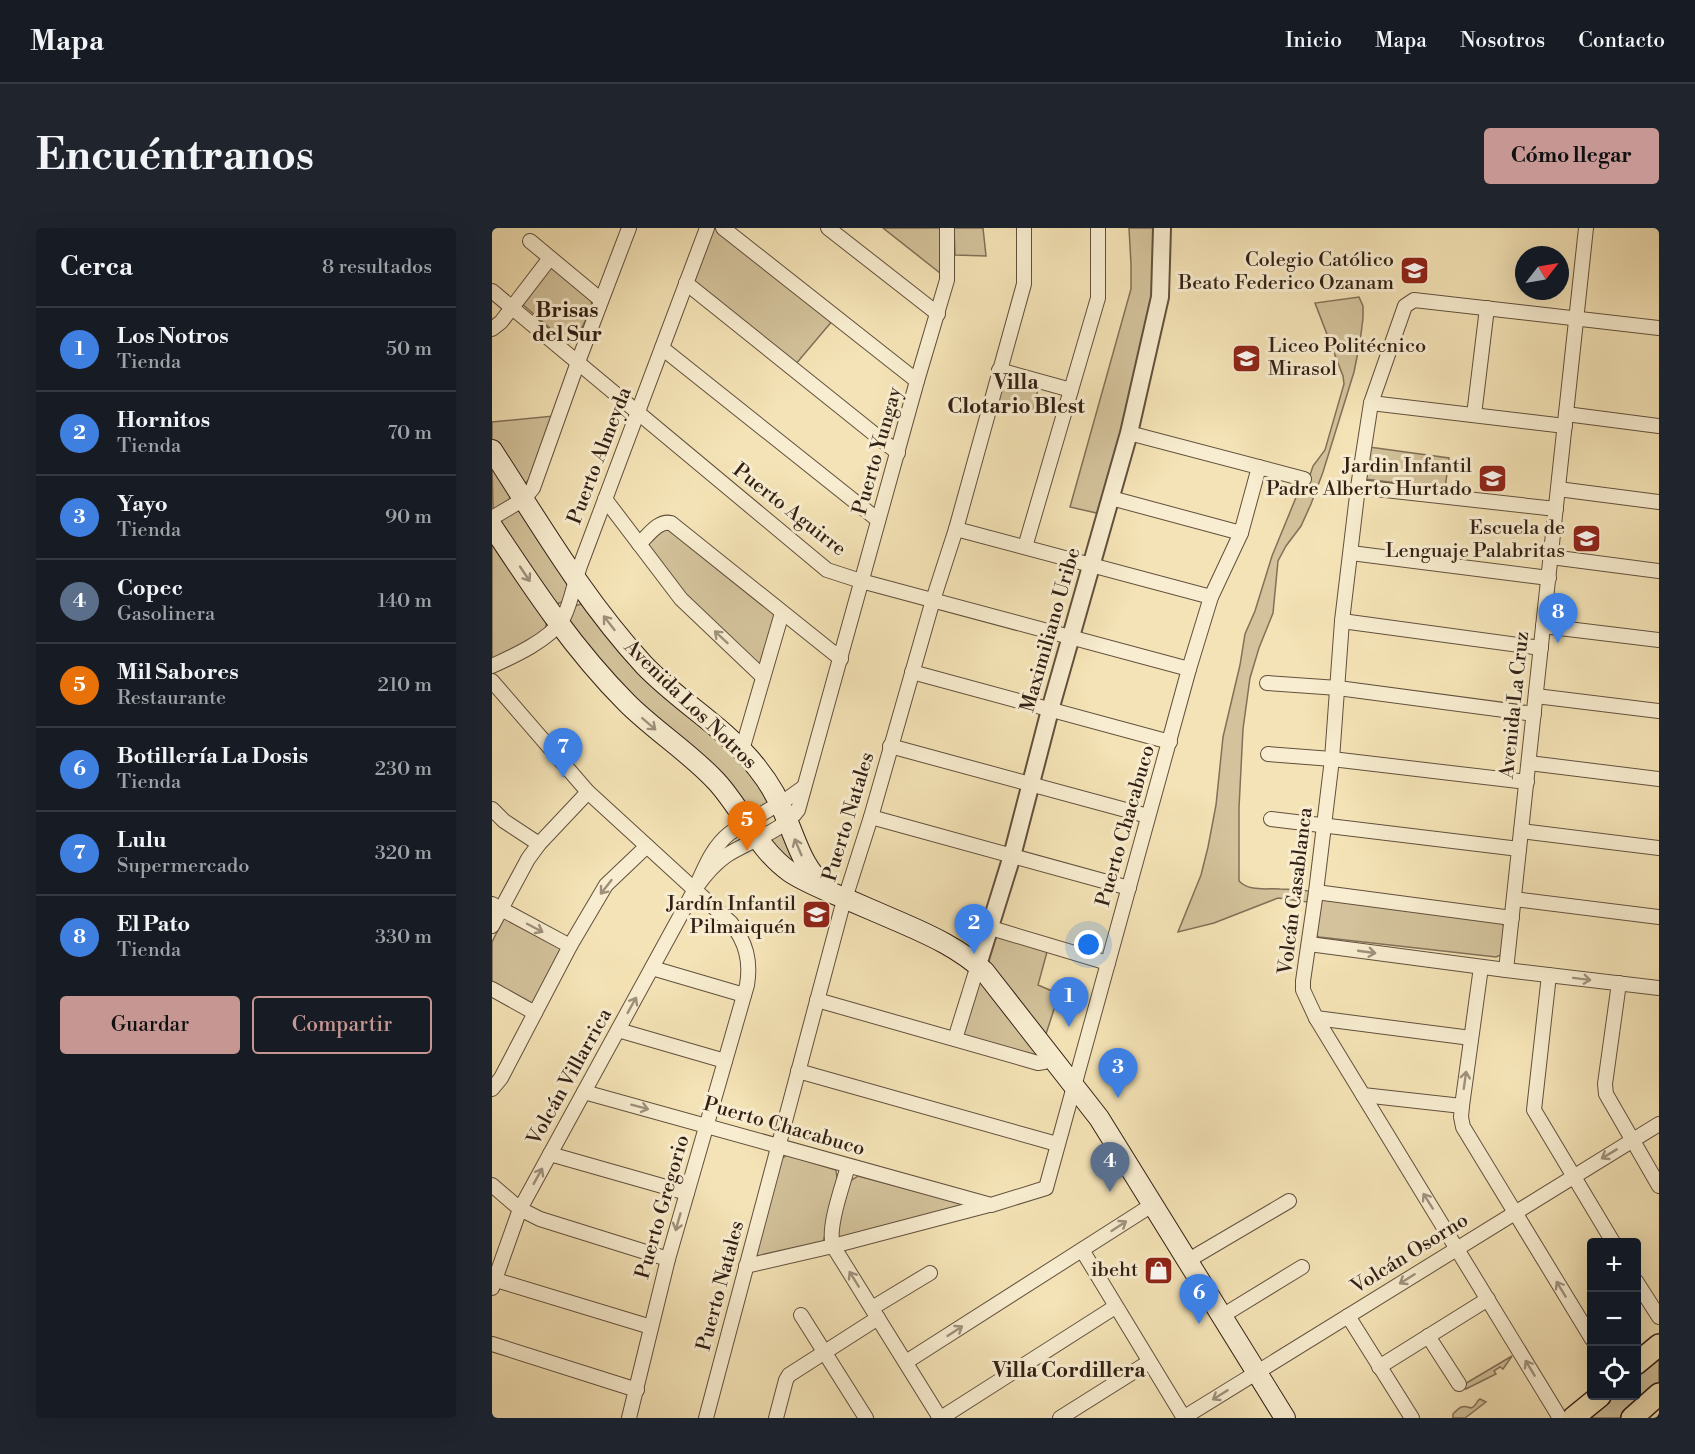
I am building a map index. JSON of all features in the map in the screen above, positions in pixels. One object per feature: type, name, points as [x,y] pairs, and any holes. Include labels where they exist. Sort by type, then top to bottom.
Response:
[{"type":"main road","name":"Avenida Los Notros","points":[[492,450],[576,580],[617,634],[674,694],[742,750],[758,769],[784,812],[802,856],[814,876],[845,898]]},
{"type":"main road","name":"Avenida Los Notros","points":[[492,526],[558,624],[593,667],[628,705],[712,777],[774,859],[792,873],[817,886],[938,939],[967,956],[994,982],[1099,1118],[1285,1418]]},
{"type":"main road","points":[[1641,1360],[1659,1345]]},
{"type":"main road","points":[[1637,1416],[1659,1394]]},
{"type":"main road","points":[[1573,1418],[1594,1400]]},
{"type":"street","name":"Puerto Almeyda","points":[[492,666],[526,650],[542,639],[565,614],[605,499],[707,228]]},
{"type":"street","points":[[723,228],[917,381]]},
{"type":"street","points":[[828,228],[938,314]]},
{"type":"street","name":"Puerto Yungay","points":[[784,812],[798,810],[917,381],[938,314],[947,280],[947,228]]},
{"type":"street","name":"Puerto Natales","points":[[706,1418],[845,898],[956,529],[1024,284],[1024,228]]},
{"type":"street","points":[[1025,547],[1098,298],[1098,228]]},
{"type":"street","name":"Maximiliano Uribe","points":[[955,1039],[1012,856],[1050,710],[1129,433],[1160,297],[1162,228]]},
{"type":"street","name":"Avenida La Cruz","points":[[1506,970],[1586,228]]},
{"type":"street","points":[[492,518],[524,499],[533,488],[624,231]]},
{"type":"street","points":[[530,241],[601,300]]},
{"type":"street","points":[[492,330],[501,322],[550,258]]},
{"type":"street","points":[[686,284],[898,453]]},
{"type":"street","name":"Puerto Aguirre","points":[[492,291],[827,570],[1189,669]]},
{"type":"street","name":"Volcán Casablanca","points":[[1487,308],[1414,300],[1405,306],[1371,403],[1358,487],[1342,621],[1332,759],[1303,990],[1316,1018],[1560,1418]]},
{"type":"street","points":[[1474,415],[1487,308],[1659,328]]},
{"type":"street","points":[[662,348],[878,520]]},
{"type":"street","points":[[999,370],[1071,390]]},
{"type":"street","points":[[1371,403],[1474,415],[1659,426]]},
{"type":"street","points":[[1129,433],[1304,479]]},
{"type":"street","name":"Puerto Chacabuco","points":[[584,1092],[991,1205],[1046,1188],[1189,669],[1211,597],[1240,533],[1259,467]]},
{"type":"street","points":[[1358,487],[1556,509]]},
{"type":"street","points":[[1558,489],[1659,502]]},
{"type":"street","points":[[1111,498],[1240,533]]},
{"type":"street","points":[[605,499],[681,599],[763,677]]},
{"type":"street","points":[[639,544],[659,525],[665,522],[671,523],[841,659]]},
{"type":"street","points":[[956,529],[1211,597]]},
{"type":"street","points":[[1351,553],[1548,578]]},
{"type":"street","points":[[1551,557],[1659,571]]},
{"type":"street","points":[[742,750],[782,613]]},
{"type":"street","points":[[1342,621],[1541,648]]},
{"type":"street","points":[[1544,626],[1659,640]]},
{"type":"street","points":[[912,672],[1170,742]]},
{"type":"street","name":"Puerto Gregorio","points":[[492,681],[588,792],[731,923],[743,942],[749,964],[744,995],[668,1259],[629,1418]]},
{"type":"street","points":[[1268,683],[1338,688],[1534,714]]},
{"type":"street","points":[[1536,696],[1659,711]]},
{"type":"street","points":[[890,746],[1148,816]]},
{"type":"street","points":[[1268,754],[1332,759],[1527,782]]},
{"type":"street","points":[[1529,763],[1659,779]]},
{"type":"street","points":[[492,926],[496,907],[528,859],[539,844],[588,792]]},
{"type":"street","points":[[492,809],[504,821],[539,844]]},
{"type":"street","name":"Volcán Villarrica","points":[[494,1284],[520,1209],[695,889],[710,857],[722,839],[752,831],[784,812]]},
{"type":"street","points":[[871,817],[1129,888]]},
{"type":"street","points":[[1270,819],[1520,849]]},
{"type":"street","points":[[1521,831],[1659,848]]},
{"type":"street","points":[[492,1089],[501,1078],[570,946],[606,885],[647,846]]},
{"type":"street","points":[[1316,892],[1512,918]]},
{"type":"street","points":[[1514,899],[1659,917]]},
{"type":"street","points":[[496,907],[570,946]]},
{"type":"street","points":[[991,928],[1108,963]]},
{"type":"street","points":[[1309,944],[1659,988]]},
{"type":"street","points":[[1481,967],[1462,1107],[1462,1122],[1587,1331]]},
{"type":"street","points":[[652,968],[744,995]]},
{"type":"street","points":[[1549,975],[1534,1106],[1536,1114],[1611,1238]]},
{"type":"street","points":[[1619,983],[1605,1090],[1607,1098],[1659,1186]]},
{"type":"street","points":[[492,989],[535,1013]]},
{"type":"street","points":[[817,1000],[1038,1063],[1054,1058]]},
{"type":"street","points":[[1316,1018],[1471,1038]]},
{"type":"street","points":[[618,1030],[725,1061]]},
{"type":"street","points":[[798,1071],[1058,1144]]},
{"type":"street","points":[[1363,1095],[1462,1107]]},
{"type":"street","name":"Volcán Osorno","points":[[1183,1418],[1659,1124]]},
{"type":"street","points":[[550,1154],[687,1193]]},
{"type":"street","points":[[848,1166],[831,1240],[940,1418],[1115,1307]]},
{"type":"street","points":[[492,1185],[520,1209],[561,1227],[668,1259]]},
{"type":"street","points":[[1188,1262],[1288,1201]]},
{"type":"street","points":[[746,1266],[991,1205]]},
{"type":"street","points":[[906,1362],[1152,1205]]},
{"type":"street","points":[[1082,1250],[1183,1418]]},
{"type":"street","points":[[1222,1316],[1302,1267]]},
{"type":"street","points":[[778,1416],[789,1375],[824,1352],[930,1273]]},
{"type":"street","points":[[494,1284],[651,1327]]},
{"type":"street","points":[[1641,1289],[1659,1317]]},
{"type":"street","points":[[1379,1367],[1488,1299]]},
{"type":"street","points":[[801,1315],[866,1418]]},
{"type":"street","points":[[1348,1316],[1412,1418]]},
{"type":"street","points":[[1428,1336],[1459,1384]]},
{"type":"street","points":[[492,1344],[637,1390]]},
{"type":"street","points":[[1059,1418],[1149,1362]]},
{"type":"shaded area","points":[[713,228],[833,320],[795,365],[691,280]]},
{"type":"shaded area","points":[[883,228],[941,228],[940,273]]},
{"type":"shaded area","points":[[954,228],[983,228],[986,256],[955,255]]},
{"type":"shaded area","points":[[1129,228],[1156,228],[1154,292],[1101,514],[1070,507],[1131,289]]},
{"type":"shaded area","points":[[550,266],[591,300],[592,307],[576,340],[571,343],[566,342],[521,303]]},
{"type":"shaded area","points":[[1359,297],[1363,306],[1363,318],[1354,372],[1311,504],[1301,526],[1278,561],[1273,613],[1250,678],[1243,729],[1239,808],[1239,881],[1253,888],[1309,891],[1307,902],[1278,898],[1214,923],[1178,932],[1201,875],[1208,847],[1216,805],[1223,737],[1245,634],[1255,611],[1272,556],[1297,495],[1303,492],[1313,466],[1325,450],[1344,384],[1315,303]]},
{"type":"shaded area","points":[[1003,379],[1038,390],[1032,412],[997,401]]},
{"type":"shaded area","points":[[553,416],[529,480],[525,483],[518,481],[492,440],[492,422]]},
{"type":"shaded area","points":[[1369,447],[1449,458],[1445,489],[1365,479]]},
{"type":"shaded area","points":[[492,459],[511,496],[504,505],[493,509]]},
{"type":"shaded area","points":[[512,511],[527,514],[568,581],[566,596],[562,602],[552,604],[500,522]]},
{"type":"shaded area","points":[[666,526],[773,610],[776,617],[762,666],[759,667],[685,595],[649,551],[649,542]]},
{"type":"shaded area","points":[[492,537],[547,615],[547,622],[546,628],[538,638],[492,659]]},
{"type":"shaded area","points":[[583,603],[738,752],[771,801],[750,814],[624,691],[568,621],[573,607]]},
{"type":"shaded area","points":[[784,828],[813,879],[766,839]]},
{"type":"shaded area","points":[[1321,900],[1500,920],[1506,930],[1501,955],[1496,957],[1319,937],[1316,929]]},
{"type":"shaded area","points":[[504,918],[560,945],[562,952],[535,1003],[529,1005],[492,985],[492,942]]},
{"type":"shaded area","points":[[1002,936],[1047,952],[1038,985],[1059,994],[1045,1037],[985,964],[992,939]]},
{"type":"shaded area","points":[[980,980],[1041,1058],[963,1036]]},
{"type":"shaded area","points":[[787,1155],[836,1170],[838,1186],[823,1242],[758,1257],[755,1253],[777,1162]]},
{"type":"shaded area","points":[[858,1176],[967,1205],[841,1238],[838,1237],[837,1229],[850,1181]]},
{"type":"shaded area","points":[[1659,1351],[1659,1386],[1624,1418],[1583,1418],[1603,1400],[1641,1400],[1641,1367]]},
{"type":"shaded area","points":[[1512,1356],[1503,1369],[1500,1367],[1494,1371],[1496,1374],[1466,1389],[1463,1385]]},
{"type":"shaded area","points":[[1480,1399],[1486,1402],[1465,1418],[1453,1418],[1453,1414],[1459,1408],[1465,1406],[1471,1408]]},
{"type":"place","name":"Colegio Católico Beato Federico Ozanam","points":[[1415,271]]},
{"type":"place","name":"Liceo Politécnico Mirasol","points":[[1247,358]]},
{"type":"place","name":"Jardin Infantil Padre Alberto Hurtado","points":[[1493,478]]},
{"type":"place","name":"Escuela de Lenguaje Palabritas","points":[[1586,539]]},
{"type":"place","name":"El Pato","points":[[1558,643]]},
{"type":"place","name":"Lulu","points":[[563,778]]},
{"type":"place","name":"Mil Sabores","points":[[747,851]]},
{"type":"place","name":"Jardín Infantil Pilmaiquén","points":[[817,915]]},
{"type":"place","name":"Hornitos","points":[[974,954]]},
{"type":"place","name":"Los Notros","points":[[1069,1027]]},
{"type":"place","name":"Yayo","points":[[1118,1098]]},
{"type":"place","name":"Copec","points":[[1110,1192]]},
{"type":"place","name":"ibeht","points":[[1159,1270]]},
{"type":"place","name":"Botillería La Dosis","points":[[1199,1324]]},
{"type":"district","name":"Brisas del Sur","points":[[567,323]]},
{"type":"district","name":"Villa Clotario Blest","points":[[1016,395]]},
{"type":"district","name":"Villa Cordillera","points":[[1069,1371]]}]
